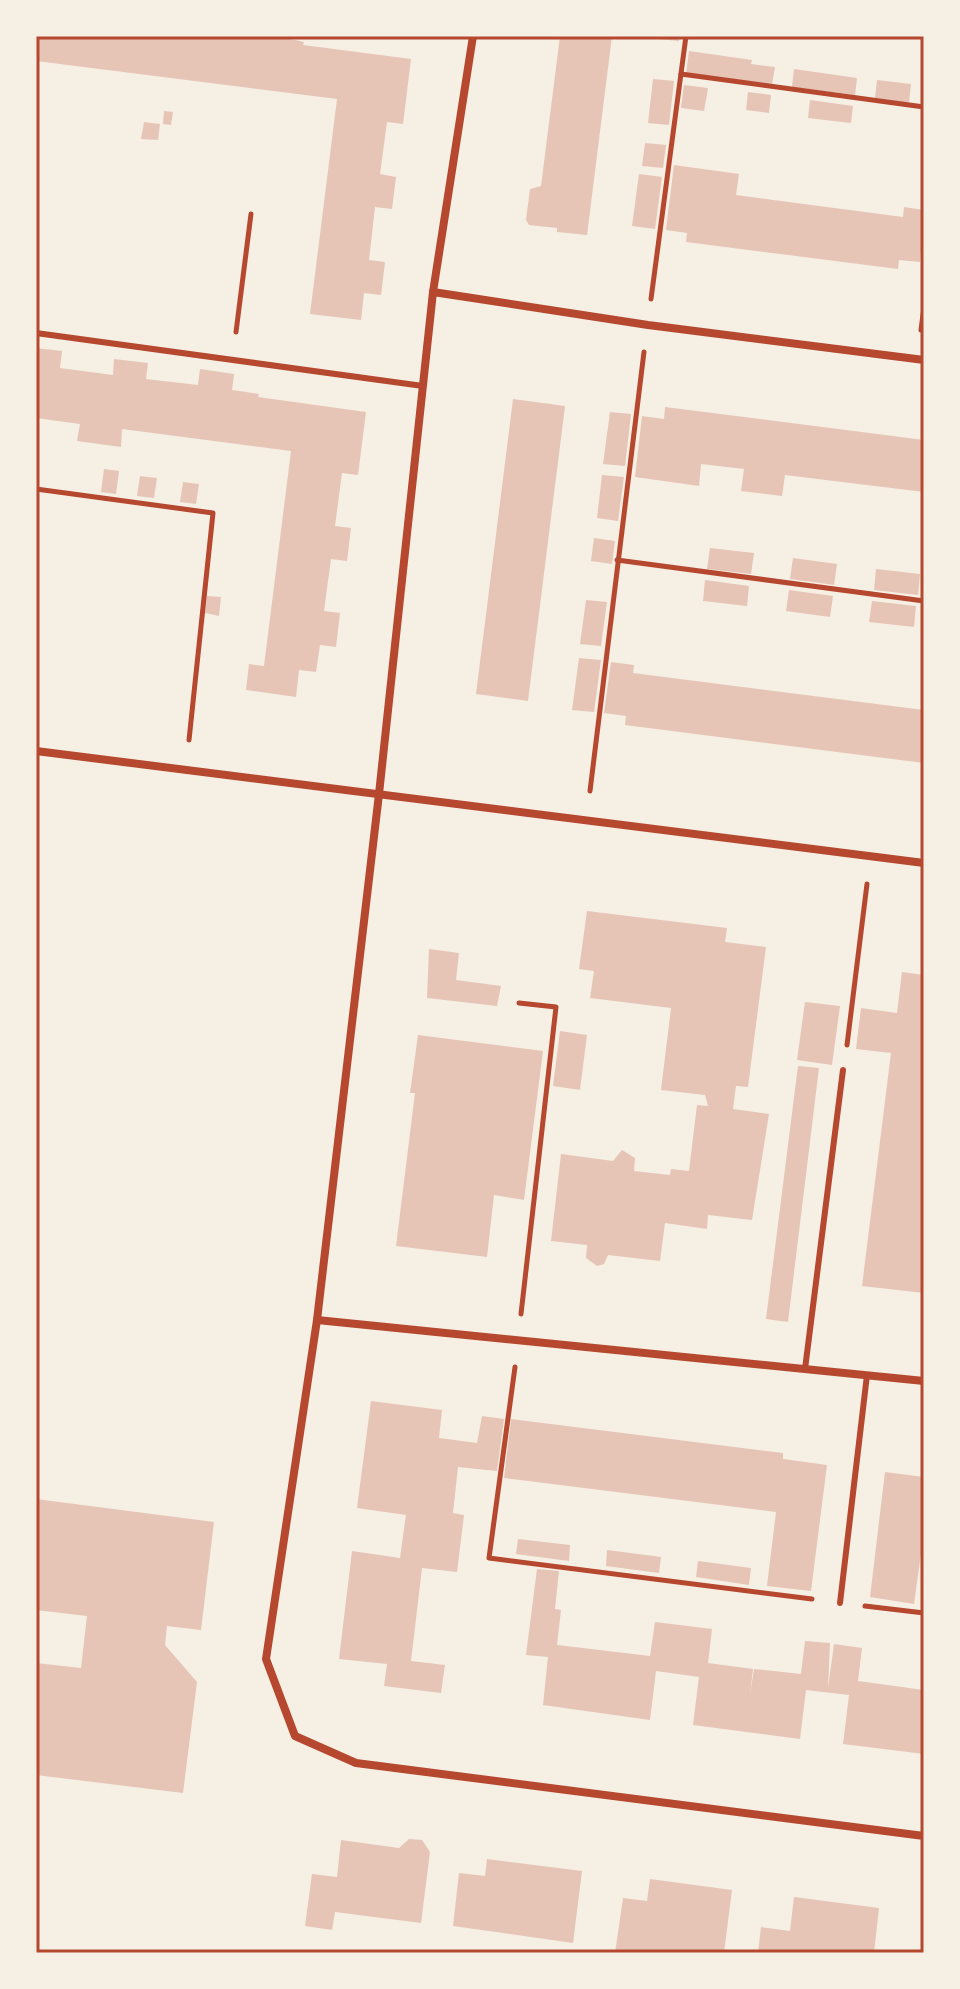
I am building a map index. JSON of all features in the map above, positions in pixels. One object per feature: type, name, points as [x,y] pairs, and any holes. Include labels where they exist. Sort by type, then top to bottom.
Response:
[{"type":"street","points":[[473,36],[433,292],[379,794],[317,1320],[266,1659],[295,1736],[356,1763],[924,1836]]},
{"type":"street","points":[[433,292],[648,325],[924,360]]},
{"type":"street","points":[[36,751],[924,863]]},
{"type":"street","points":[[317,1320],[924,1381]]},
{"type":"lane","points":[[36,333],[423,386]]},
{"type":"lane","points":[[805,1369],[843,1070]]},
{"type":"lane","points":[[840,1603],[867,1375]]},
{"type":"path","points":[[587,820],[617,560],[686,36]]},
{"type":"path","points":[[681,74],[924,107]]},
{"type":"path","points":[[233,361],[251,214]]},
{"type":"path","points":[[36,489],[213,513],[186,770]]},
{"type":"path","points":[[617,560],[924,601]]},
{"type":"path","points":[[843,1070],[870,856]]},
{"type":"path","points":[[519,1003],[556,1007],[518,1340],[489,1558],[924,1613]]},
{"type":"building","points":[[36,36],[277,36],[304,42],[303,45],[411,59],[403,124],[387,122],[380,174],[396,177],[392,209],[375,207],[369,260],[385,262],[381,295],[364,293],[361,320],[310,314],[337,99],[36,61]]},
{"type":"building","points":[[560,36],[612,36],[587,235],[557,232],[557,228],[529,225],[526,220],[530,189],[541,186]]},
{"type":"building","points":[[658,36],[680,36],[679,41],[658,39]]},
{"type":"building","points":[[689,51],[752,60],[751,64],[775,67],[772,84],[686,74]]},
{"type":"building","points":[[794,69],[857,78],[855,95],[792,87]]},
{"type":"building","points":[[653,79],[674,81],[669,125],[648,123]]},
{"type":"building","points":[[877,80],[911,84],[909,103],[875,98]]},
{"type":"building","points":[[684,85],[708,88],[704,111],[681,108]]},
{"type":"building","points":[[748,92],[771,95],[769,113],[746,110]]},
{"type":"building","points":[[810,100],[853,106],[851,123],[808,118]]},
{"type":"building","points":[[164,111],[173,112],[171,125],[163,124]]},
{"type":"building","points":[[144,122],[160,124],[158,140],[141,139]]},
{"type":"building","points":[[645,143],[666,145],[663,168],[642,166]]},
{"type":"building","points":[[674,165],[739,174],[736,195],[903,217],[904,207],[924,210],[920,262],[899,260],[898,269],[686,242],[687,233],[666,230]]},
{"type":"building","points":[[639,174],[662,177],[655,229],[632,226]]},
{"type":"building","points":[[36,348],[62,351],[60,368],[113,375],[114,359],[148,363],[146,379],[198,385],[200,369],[234,374],[232,390],[259,394],[258,397],[366,412],[358,475],[342,473],[335,526],[351,528],[347,561],[331,559],[324,611],[340,613],[336,647],[320,645],[316,672],[299,670],[296,697],[246,690],[249,664],[264,666],[291,451],[122,429],[121,447],[77,441],[80,424],[36,418]]},
{"type":"building","points":[[513,399],[565,406],[528,701],[476,694]]},
{"type":"building","points":[[665,407],[924,440],[924,492],[785,475],[782,496],[741,491],[744,469],[701,464],[699,486],[635,477],[642,416],[664,419]]},
{"type":"building","points":[[610,412],[631,414],[625,466],[603,464]]},
{"type":"building","points":[[104,469],[119,471],[116,494],[101,492]]},
{"type":"building","points":[[602,475],[624,477],[618,521],[597,518]]},
{"type":"building","points":[[140,476],[157,478],[154,498],[137,496]]},
{"type":"building","points":[[183,482],[199,484],[196,504],[180,502]]},
{"type":"building","points":[[594,538],[615,541],[612,564],[591,561]]},
{"type":"building","points":[[710,548],[754,553],[751,574],[707,569]]},
{"type":"building","points":[[793,558],[837,564],[834,585],[790,579]]},
{"type":"building","points":[[876,569],[920,574],[918,595],[874,590]]},
{"type":"building","points":[[705,580],[749,586],[747,606],[703,601]]},
{"type":"building","points":[[789,590],[833,596],[830,617],[786,611]]},
{"type":"building","points":[[207,596],[221,597],[219,616],[205,613]]},
{"type":"building","points":[[586,600],[607,602],[601,646],[580,644]]},
{"type":"building","points":[[872,601],[916,606],[914,627],[869,622]]},
{"type":"building","points":[[579,658],[601,660],[594,712],[572,710]]},
{"type":"building","points":[[611,662],[634,665],[633,673],[924,710],[924,763],[625,725],[626,716],[604,713]]},
{"type":"building","points":[[587,911],[727,928],[725,942],[766,947],[748,1087],[736,1086],[733,1109],[769,1114],[752,1220],[708,1215],[707,1229],[665,1223],[660,1261],[608,1255],[604,1264],[597,1266],[586,1258],[587,1245],[551,1241],[561,1154],[613,1161],[622,1150],[635,1158],[634,1171],[670,1175],[671,1169],[689,1171],[697,1105],[708,1106],[705,1095],[661,1090],[671,1008],[590,998],[594,971],[579,969]]},
{"type":"building","points":[[429,949],[459,953],[456,980],[501,986],[497,1006],[427,998]]},
{"type":"building","points":[[902,972],[924,975],[924,1293],[862,1286],[891,1053],[856,1049],[861,1008],[897,1013]]},
{"type":"building","points":[[805,1002],[840,1006],[832,1065],[797,1060]]},
{"type":"building","points":[[560,1031],[587,1035],[580,1090],[553,1086]]},
{"type":"building","points":[[418,1035],[543,1051],[524,1200],[494,1195],[487,1257],[396,1246],[415,1093],[410,1093]]},
{"type":"building","points":[[798,1066],[819,1068],[788,1322],[766,1319]]},
{"type":"building","points":[[371,1401],[442,1410],[439,1438],[477,1443],[482,1416],[504,1419],[497,1471],[458,1467],[453,1513],[464,1515],[457,1572],[422,1568],[411,1661],[445,1665],[441,1693],[384,1686],[387,1664],[339,1659],[352,1551],[400,1558],[406,1515],[357,1508]]},
{"type":"building","points":[[511,1419],[783,1453],[783,1459],[827,1465],[811,1591],[767,1586],[776,1512],[504,1478]]},
{"type":"building","points":[[885,1472],[924,1477],[924,1531],[914,1604],[870,1597]]},
{"type":"building","points":[[36,1499],[214,1522],[201,1630],[167,1626],[165,1645],[197,1682],[183,1793],[36,1775],[36,1663],[81,1668],[87,1616],[36,1610]]},
{"type":"building","points":[[518,1539],[570,1545],[569,1561],[516,1554]]},
{"type":"building","points":[[607,1550],[661,1557],[659,1573],[606,1566]]},
{"type":"building","points":[[698,1561],[751,1568],[749,1585],[696,1577]]},
{"type":"building","points":[[537,1569],[559,1571],[555,1609],[561,1610],[557,1645],[650,1656],[655,1622],[712,1629],[708,1663],[753,1669],[750,1695],[754,1669],[801,1674],[805,1641],[830,1643],[828,1688],[834,1644],[862,1648],[858,1681],[924,1690],[924,1754],[843,1744],[849,1695],[806,1690],[800,1739],[693,1725],[699,1677],[656,1671],[650,1720],[543,1705],[548,1657],[526,1655]]},
{"type":"building","points":[[409,1839],[422,1840],[430,1852],[421,1923],[335,1912],[332,1930],[305,1926],[312,1874],[337,1877],[341,1840],[399,1848]]},
{"type":"building","points":[[487,1859],[582,1871],[573,1943],[453,1926],[459,1873],[485,1876]]},
{"type":"building","points":[[650,1879],[732,1890],[724,1953],[655,1950],[655,1953],[615,1953],[623,1898],[647,1901]]},
{"type":"building","points":[[794,1897],[879,1908],[874,1953],[758,1953],[761,1927],[790,1931]]}]
